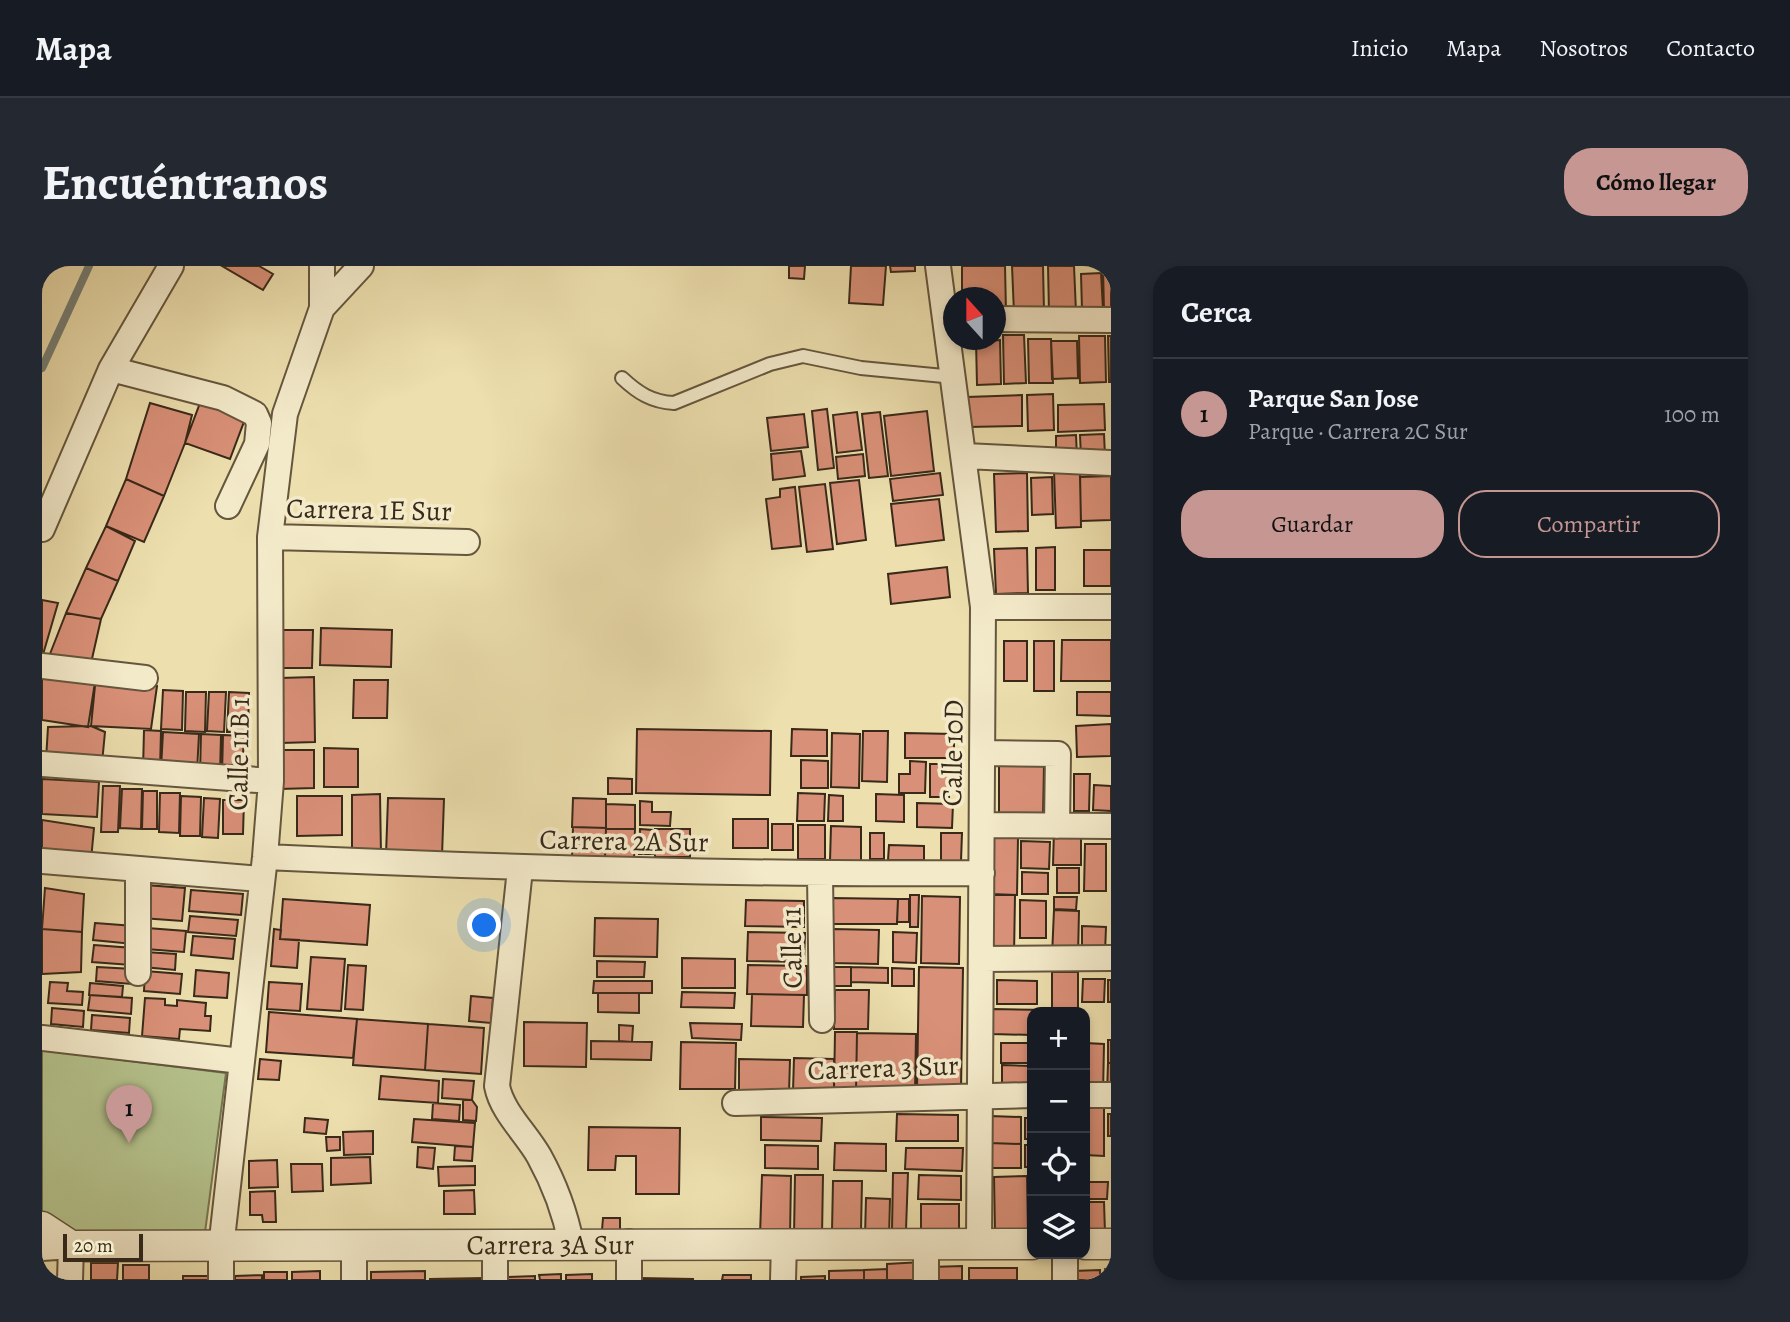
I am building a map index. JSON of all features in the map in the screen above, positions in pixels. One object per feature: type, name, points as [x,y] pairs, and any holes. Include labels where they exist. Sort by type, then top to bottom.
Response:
[{"type":"street","points":[[42,529],[111,369],[171,266]]},
{"type":"street","name":"Calle 11B 1","points":[[221,1280],[221,1248],[271,781],[270,537],[285,414],[322,308],[322,266]]},
{"type":"street","points":[[322,308],[361,266]]},
{"type":"street","name":"Calle 10D","points":[[938,266],[943,290]]},
{"type":"street","points":[[1006,319],[1111,320]]},
{"type":"street","name":"Calle 10D","points":[[952,350],[983,607],[979,1244]]},
{"type":"street","points":[[111,369],[223,398],[255,414],[285,414]]},
{"type":"street","points":[[228,506],[257,444],[259,423],[255,414]]},
{"type":"street","points":[[965,456],[1111,463]]},
{"type":"street","name":"Carrera 1E Sur","points":[[270,537],[467,542]]},
{"type":"street","points":[[983,607],[1111,607]]},
{"type":"street","points":[[42,666],[145,678]]},
{"type":"street","points":[[984,753],[1058,754],[1057,826]]},
{"type":"street","points":[[42,764],[271,781]]},
{"type":"street","points":[[982,825],[1111,827]]},
{"type":"street","name":"Carrera 2A Sur","points":[[42,861],[138,869],[520,869],[821,875],[982,873]]},
{"type":"street","points":[[138,869],[138,974]]},
{"type":"street","points":[[520,869],[497,1086],[499,1098],[538,1156],[564,1207],[571,1243]]},
{"type":"street","name":"Calle 11","points":[[821,875],[822,1020]]},
{"type":"street","points":[[981,959],[1111,958]]},
{"type":"street","points":[[42,1038],[241,1061]]},
{"type":"street","name":"Carrera 3 Sur","points":[[735,1103],[1027,1095]]},
{"type":"street","points":[[1090,1095],[1111,1095]]},
{"type":"street","points":[[42,1227],[56,1247],[70,1280]]},
{"type":"street","points":[[629,1242],[629,1280]]},
{"type":"street","name":"Carrera 3A Sur","points":[[56,1247],[221,1248],[629,1242],[1027,1244]]},
{"type":"street","points":[[783,1280],[784,1243]]},
{"type":"street","points":[[926,1244],[926,1280]]},
{"type":"street","points":[[1090,1244],[1111,1244]]},
{"type":"street","points":[[354,1245],[354,1280]]},
{"type":"street","points":[[495,1245],[495,1280]]},
{"type":"street","points":[[1065,1259],[1065,1280]]},
{"type":"lane","points":[[622,378],[636,391],[658,402],[674,403],[770,364],[803,356],[860,368],[954,377]]},
{"type":"green space","points":[[42,1050],[226,1073],[204,1240],[74,1236],[42,1213]]},
{"type":"building","points":[[222,266],[259,266],[273,274],[263,290]]},
{"type":"building","points":[[789,266],[805,266],[804,279],[789,278]]},
{"type":"building","points":[[851,266],[886,266],[883,305],[849,303]]},
{"type":"building","points":[[890,266],[915,266],[915,271],[891,272]]},
{"type":"building","points":[[962,266],[1005,266],[1005,287],[962,287]]},
{"type":"building","points":[[1012,266],[1043,266],[1044,312],[1014,313]]},
{"type":"building","points":[[1048,266],[1074,266],[1076,312],[1049,312]]},
{"type":"building","points":[[1103,267],[1111,267],[1111,312],[1104,312]]},
{"type":"building","points":[[1101,273],[1103,309],[1082,310],[1081,274]]},
{"type":"building","points":[[1006,335],[1024,335],[1026,383],[1004,384]]},
{"type":"building","points":[[1079,336],[1105,336],[1106,382],[1080,383]]},
{"type":"building","points":[[1108,336],[1111,336],[1111,382],[1109,382]]},
{"type":"building","points":[[1028,339],[1051,339],[1053,383],[1029,383]]},
{"type":"building","points":[[1051,341],[1077,341],[1078,378],[1052,379]]},
{"type":"building","points":[[976,350],[1000,350],[1001,384],[977,385]]},
{"type":"building","points":[[1053,394],[1054,430],[1028,431],[1027,395]]},
{"type":"building","points":[[1022,395],[1022,426],[968,427],[967,397]]},
{"type":"building","points":[[150,403],[192,415],[185,443],[164,496],[126,479]]},
{"type":"building","points":[[200,403],[245,419],[230,459],[185,443]]},
{"type":"building","points":[[1104,404],[1105,430],[1058,432],[1058,405]]},
{"type":"building","points":[[827,409],[834,468],[818,470],[812,411]]},
{"type":"building","points":[[927,411],[934,471],[891,476],[884,416]]},
{"type":"building","points":[[857,412],[862,450],[837,453],[833,415]]},
{"type":"building","points":[[880,412],[888,476],[869,478],[862,414]]},
{"type":"building","points":[[804,414],[808,447],[771,451],[767,418]]},
{"type":"building","points":[[1104,434],[1105,456],[1081,457],[1080,435]]},
{"type":"building","points":[[1076,435],[1077,457],[1056,458],[1056,436]]},
{"type":"building","points":[[801,451],[805,476],[773,480],[771,454]]},
{"type":"building","points":[[863,454],[865,476],[838,479],[836,457]]},
{"type":"building","points":[[1054,471],[1080,471],[1081,527],[1056,528]]},
{"type":"building","points":[[940,473],[943,495],[893,501],[890,479]]},
{"type":"building","points":[[1027,473],[1028,531],[996,532],[994,474]]},
{"type":"building","points":[[1111,476],[1111,520],[1081,521],[1080,477]]},
{"type":"building","points":[[1052,477],[1053,514],[1032,515],[1031,478]]},
{"type":"building","points":[[126,479],[164,496],[144,542],[106,526]]},
{"type":"building","points":[[859,480],[866,540],[837,544],[830,483]]},
{"type":"building","points":[[825,484],[833,549],[807,552],[799,487]]},
{"type":"building","points":[[795,487],[801,546],[772,549],[766,499],[780,497],[780,489]]},
{"type":"building","points":[[939,499],[944,540],[896,546],[891,504]]},
{"type":"building","points":[[106,526],[135,541],[118,581],[86,568]]},
{"type":"building","points":[[1055,547],[1055,590],[1036,590],[1036,548]]},
{"type":"building","points":[[1027,548],[1028,593],[996,594],[994,549]]},
{"type":"building","points":[[1084,550],[1111,550],[1111,586],[1084,586]]},
{"type":"building","points":[[947,567],[950,597],[891,604],[888,574]]},
{"type":"building","points":[[86,568],[118,581],[101,619],[66,613]]},
{"type":"building","points":[[42,600],[58,603],[42,658]]},
{"type":"building","points":[[66,613],[101,619],[89,672],[48,659]]},
{"type":"building","points":[[321,628],[392,630],[391,667],[320,665]]},
{"type":"building","points":[[279,630],[313,630],[312,668],[278,668]]},
{"type":"building","points":[[1062,640],[1111,640],[1111,681],[1061,681]]},
{"type":"building","points":[[1004,641],[1027,641],[1027,681],[1004,681]]},
{"type":"building","points":[[1034,641],[1054,641],[1054,691],[1034,691]]},
{"type":"building","points":[[42,669],[96,676],[88,727],[42,720]]},
{"type":"building","points":[[96,676],[157,686],[151,729],[91,726]]},
{"type":"building","points":[[314,677],[315,742],[281,743],[280,678]]},
{"type":"building","points":[[354,680],[388,680],[387,718],[353,718]]},
{"type":"building","points":[[163,690],[183,691],[182,730],[161,729]]},
{"type":"building","points":[[186,692],[206,692],[205,732],[185,731]]},
{"type":"building","points":[[209,692],[226,692],[224,732],[207,731]]},
{"type":"building","points":[[229,692],[249,693],[248,732],[227,732]]},
{"type":"building","points":[[1077,692],[1111,692],[1111,716],[1077,715]]},
{"type":"building","points":[[1111,724],[1111,756],[1077,757],[1076,726]]},
{"type":"building","points":[[91,726],[105,732],[102,763],[46,760],[48,727]]},
{"type":"building","points":[[637,729],[771,731],[770,795],[636,793]]},
{"type":"building","points":[[792,729],[827,730],[827,756],[791,756]]},
{"type":"building","points":[[144,730],[161,731],[160,770],[143,770]]},
{"type":"building","points":[[863,731],[888,731],[887,782],[862,781]]},
{"type":"building","points":[[163,732],[199,734],[197,771],[161,769]]},
{"type":"building","points":[[832,733],[860,734],[859,788],[831,787]]},
{"type":"building","points":[[905,733],[954,734],[954,758],[905,758]]},
{"type":"building","points":[[201,734],[221,735],[220,774],[200,774]]},
{"type":"building","points":[[223,735],[244,736],[242,775],[222,775]]},
{"type":"building","points":[[324,748],[358,749],[358,787],[324,787]]},
{"type":"building","points":[[280,750],[314,750],[314,788],[280,789]]},
{"type":"building","points":[[801,760],[828,761],[828,788],[801,788]]},
{"type":"building","points":[[910,761],[926,762],[925,793],[899,793],[899,774],[910,774]]},
{"type":"building","points":[[930,764],[950,764],[949,797],[930,797]]},
{"type":"building","points":[[999,764],[1044,765],[1043,820],[999,820]]},
{"type":"building","points":[[1074,774],[1090,774],[1089,811],[1074,811]]},
{"type":"building","points":[[608,778],[632,779],[632,794],[608,794]]},
{"type":"building","points":[[42,779],[99,782],[97,817],[42,814]]},
{"type":"building","points":[[1094,785],[1111,786],[1111,811],[1093,810]]},
{"type":"building","points":[[103,786],[120,786],[118,832],[101,832]]},
{"type":"building","points":[[122,789],[142,789],[141,829],[120,828]]},
{"type":"building","points":[[143,791],[157,791],[157,829],[142,829]]},
{"type":"building","points":[[160,793],[180,793],[179,833],[159,832]]},
{"type":"building","points":[[798,793],[825,794],[824,821],[797,821]]},
{"type":"building","points":[[380,794],[381,855],[352,855],[352,795]]},
{"type":"building","points":[[876,794],[904,795],[904,822],[876,821]]},
{"type":"building","points":[[829,795],[843,796],[843,821],[828,821]]},
{"type":"building","points":[[181,796],[201,797],[200,836],[180,836]]},
{"type":"building","points":[[297,796],[342,796],[342,835],[297,836]]},
{"type":"building","points":[[204,798],[220,799],[218,838],[202,837]]},
{"type":"building","points":[[388,798],[444,799],[442,856],[386,855]]},
{"type":"building","points":[[573,798],[606,799],[606,828],[572,827]]},
{"type":"building","points":[[223,800],[244,800],[243,834],[223,834]]},
{"type":"building","points":[[640,801],[652,802],[652,812],[671,812],[670,826],[640,825]]},
{"type":"building","points":[[917,803],[953,804],[952,828],[917,827]]},
{"type":"building","points":[[606,804],[635,805],[635,829],[606,829]]},
{"type":"building","points":[[733,819],[768,819],[768,848],[733,848]]},
{"type":"building","points":[[42,820],[94,828],[91,860],[42,857]]},
{"type":"building","points":[[772,824],[793,824],[793,850],[772,850]]},
{"type":"building","points":[[798,825],[825,825],[825,859],[798,859]]},
{"type":"building","points":[[831,826],[861,827],[861,861],[830,861]]},
{"type":"building","points":[[573,827],[606,828],[605,857],[572,857]]},
{"type":"building","points":[[606,829],[635,829],[634,858],[605,857]]},
{"type":"building","points":[[640,829],[653,830],[653,854],[639,854]]},
{"type":"building","points":[[655,829],[690,829],[690,857],[655,857]]},
{"type":"building","points":[[1054,830],[1081,830],[1081,865],[1053,865]]},
{"type":"building","points":[[870,833],[884,833],[884,859],[870,859]]},
{"type":"building","points":[[941,833],[962,833],[961,861],[941,861]]},
{"type":"building","points":[[991,837],[1018,838],[1017,895],[990,894]]},
{"type":"building","points":[[1021,841],[1050,842],[1049,869],[1021,868]]},
{"type":"building","points":[[1085,844],[1106,844],[1106,891],[1084,891]]},
{"type":"building","points":[[889,845],[924,846],[924,860],[888,860]]},
{"type":"building","points":[[1057,868],[1079,868],[1079,893],[1057,893]]},
{"type":"building","points":[[1022,872],[1048,873],[1048,894],[1022,894]]},
{"type":"building","points":[[145,885],[185,888],[182,921],[142,918]]},
{"type":"building","points":[[45,888],[84,894],[82,932],[42,929]]},
{"type":"building","points":[[191,890],[243,894],[241,915],[189,911]]},
{"type":"building","points":[[910,895],[919,895],[918,927],[910,927]]},
{"type":"building","points":[[991,895],[1015,895],[1014,956],[990,956]]},
{"type":"building","points":[[922,896],[960,897],[959,964],[921,963]]},
{"type":"building","points":[[1054,897],[1077,897],[1076,910],[1054,909]]},
{"type":"building","points":[[831,898],[898,899],[897,924],[831,924]]},
{"type":"building","points":[[283,899],[370,905],[367,945],[280,939]]},
{"type":"building","points":[[898,899],[909,899],[909,922],[897,922]]},
{"type":"building","points":[[746,900],[804,901],[804,927],[745,926]]},
{"type":"building","points":[[1020,900],[1046,901],[1046,938],[1020,938]]},
{"type":"building","points":[[1054,910],[1079,911],[1078,956],[1052,956]]},
{"type":"building","points":[[190,916],[238,920],[236,936],[188,932]]},
{"type":"building","points":[[595,918],[658,919],[657,957],[594,956]]},
{"type":"building","points":[[95,923],[134,926],[133,944],[93,940]]},
{"type":"building","points":[[1082,926],[1106,927],[1105,953],[1082,953]]},
{"type":"building","points":[[147,928],[186,931],[184,952],[146,949]]},
{"type":"building","points":[[42,929],[82,932],[81,972],[42,974]]},
{"type":"building","points":[[274,929],[281,930],[280,939],[299,940],[297,968],[271,966]]},
{"type":"building","points":[[833,929],[879,930],[878,964],[832,963]]},
{"type":"building","points":[[748,932],[805,933],[804,962],[747,961]]},
{"type":"building","points":[[893,932],[917,933],[916,963],[893,962]]},
{"type":"building","points":[[193,936],[235,939],[233,959],[191,955]]},
{"type":"building","points":[[94,945],[133,948],[131,965],[92,962]]},
{"type":"building","points":[[145,952],[176,954],[175,970],[143,967]]},
{"type":"building","points":[[311,957],[345,959],[341,1011],[307,1009]]},
{"type":"building","points":[[682,958],[735,959],[735,988],[682,988]]},
{"type":"building","points":[[597,961],[645,962],[644,977],[597,977]]},
{"type":"building","points":[[348,965],[366,966],[363,1010],[345,1009]]},
{"type":"building","points":[[748,965],[807,966],[807,995],[747,994]]},
{"type":"building","points":[[97,967],[133,969],[132,984],[96,981]]},
{"type":"building","points":[[831,967],[851,967],[851,986],[831,986]]},
{"type":"building","points":[[851,967],[888,968],[888,983],[851,982]]},
{"type":"building","points":[[919,967],[963,968],[961,1089],[917,1089]]},
{"type":"building","points":[[892,968],[914,969],[914,986],[892,986]]},
{"type":"building","points":[[196,970],[229,973],[227,998],[194,996]]},
{"type":"building","points":[[145,971],[182,974],[180,994],[144,991]]},
{"type":"building","points":[[1052,972],[1078,972],[1078,1007],[1052,1007]]},
{"type":"building","points":[[1083,979],[1105,979],[1104,1002],[1082,1002]]},
{"type":"building","points":[[997,980],[1037,981],[1037,1004],[997,1004]]},
{"type":"building","points":[[1108,980],[1111,980],[1111,1002],[1108,1002]]},
{"type":"building","points":[[594,981],[652,981],[652,993],[593,993]]},
{"type":"building","points":[[50,982],[68,983],[67,991],[83,992],[82,1005],[48,1003]]},
{"type":"building","points":[[269,982],[302,984],[300,1011],[267,1009]]},
{"type":"building","points":[[90,983],[123,986],[122,997],[89,995]]},
{"type":"building","points":[[835,990],[869,990],[868,1029],[834,1029]]},
{"type":"building","points":[[682,992],[735,993],[734,1008],[681,1007]]},
{"type":"building","points":[[598,993],[639,993],[639,1013],[598,1012]]},
{"type":"building","points":[[752,994],[804,995],[803,1027],[751,1026]]},
{"type":"building","points":[[90,995],[132,998],[131,1014],[88,1010]]},
{"type":"building","points":[[471,996],[493,998],[491,1023],[469,1021]]},
{"type":"building","points":[[145,998],[165,999],[165,1005],[177,1006],[177,1000],[206,1003],[205,1016],[211,1016],[210,1031],[180,1029],[179,1039],[142,1036]]},
{"type":"building","points":[[52,1008],[84,1011],[83,1027],[51,1024]]},
{"type":"building","points":[[993,1009],[1027,1010],[1027,1035],[992,1034]]},
{"type":"building","points":[[269,1012],[357,1019],[353,1058],[266,1052]]},
{"type":"building","points":[[92,1015],[130,1018],[129,1033],[91,1030]]},
{"type":"building","points":[[357,1019],[428,1024],[425,1070],[353,1065]]},
{"type":"building","points":[[524,1022],[587,1023],[586,1067],[524,1066]]},
{"type":"building","points":[[690,1023],[742,1024],[741,1040],[692,1038]]},
{"type":"building","points":[[428,1024],[484,1028],[481,1074],[425,1070]]},
{"type":"building","points":[[619,1025],[633,1026],[632,1042],[619,1041]]},
{"type":"building","points":[[835,1032],[857,1032],[856,1092],[834,1091]]},
{"type":"building","points":[[857,1033],[916,1034],[915,1093],[856,1092]]},
{"type":"building","points":[[1108,1040],[1111,1040],[1111,1063],[1108,1063]]},
{"type":"building","points":[[591,1041],[652,1042],[651,1060],[591,1059]]},
{"type":"building","points":[[681,1042],[736,1043],[735,1089],[680,1089]]},
{"type":"building","points":[[1001,1043],[1027,1043],[1027,1063],[1001,1063]]},
{"type":"building","points":[[1090,1043],[1104,1044],[1103,1095],[1090,1095]]},
{"type":"building","points":[[794,1058],[834,1059],[834,1091],[793,1091]]},
{"type":"building","points":[[260,1059],[281,1061],[279,1080],[258,1079]]},
{"type":"building","points":[[739,1059],[790,1060],[789,1093],[739,1092]]},
{"type":"building","points":[[1108,1063],[1111,1063],[1111,1094],[1107,1094]]},
{"type":"building","points":[[1002,1065],[1027,1066],[1027,1092],[1002,1091]]},
{"type":"building","points":[[381,1076],[439,1081],[438,1103],[379,1099]]},
{"type":"building","points":[[443,1079],[474,1081],[472,1100],[442,1098]]},
{"type":"building","points":[[463,1100],[472,1100],[477,1107],[476,1121],[463,1120]]},
{"type":"building","points":[[433,1103],[460,1105],[459,1121],[432,1119]]},
{"type":"building","points":[[1090,1108],[1104,1108],[1104,1156],[1090,1155]]},
{"type":"building","points":[[897,1114],[958,1115],[958,1141],[896,1141]]},
{"type":"building","points":[[1108,1114],[1111,1114],[1111,1136],[1108,1136]]},
{"type":"building","points":[[990,1116],[1021,1117],[1021,1144],[990,1143]]},
{"type":"building","points":[[761,1117],[822,1118],[821,1141],[761,1140]]},
{"type":"building","points":[[305,1118],[328,1120],[326,1134],[304,1132]]},
{"type":"building","points":[[1025,1118],[1027,1118],[1027,1139]]},
{"type":"building","points":[[414,1119],[475,1123],[473,1147],[412,1142]]},
{"type":"building","points":[[589,1127],[680,1128],[679,1194],[636,1194],[636,1156],[616,1156],[615,1170],[588,1170]]},
{"type":"building","points":[[373,1131],[373,1154],[344,1155],[343,1132]]},
{"type":"building","points":[[326,1137],[340,1137],[340,1150],[327,1151]]},
{"type":"building","points":[[835,1143],[886,1144],[886,1171],[834,1170]]},
{"type":"building","points":[[990,1143],[1021,1144],[1021,1168],[989,1168]]},
{"type":"building","points":[[765,1145],[818,1146],[818,1169],[765,1168]]},
{"type":"building","points":[[1025,1145],[1027,1145],[1027,1167]]},
{"type":"building","points":[[455,1146],[473,1147],[472,1161],[454,1160]]},
{"type":"building","points":[[418,1147],[435,1148],[433,1169],[417,1167]]},
{"type":"building","points":[[906,1148],[963,1148],[962,1171],[905,1169]]},
{"type":"building","points":[[370,1157],[371,1183],[331,1185],[331,1158]]},
{"type":"building","points":[[277,1160],[278,1187],[249,1188],[249,1161]]},
{"type":"building","points":[[291,1164],[322,1164],[323,1191],[292,1192]]},
{"type":"building","points":[[475,1166],[475,1185],[439,1186],[438,1167]]},
{"type":"building","points":[[893,1173],[908,1173],[906,1230],[892,1230]]},
{"type":"building","points":[[762,1175],[791,1176],[790,1236],[760,1236]]},
{"type":"building","points":[[795,1175],[823,1175],[822,1237],[794,1236]]},
{"type":"building","points":[[919,1175],[961,1176],[961,1200],[918,1199]]},
{"type":"building","points":[[1027,1176],[1027,1233],[995,1233],[994,1177]]},
{"type":"building","points":[[833,1181],[862,1181],[861,1231],[832,1231]]},
{"type":"building","points":[[1090,1182],[1108,1182],[1107,1199],[1090,1199]]},
{"type":"building","points":[[474,1190],[475,1214],[444,1214],[444,1191]]},
{"type":"building","points":[[275,1191],[276,1222],[263,1222],[262,1215],[250,1215],[250,1192]]},
{"type":"building","points":[[866,1198],[890,1199],[889,1237],[865,1237]]},
{"type":"building","points":[[1090,1202],[1104,1202],[1105,1233],[1090,1234]]},
{"type":"building","points":[[921,1204],[959,1204],[959,1232],[921,1231]]},
{"type":"building","points":[[603,1218],[620,1218],[620,1230],[602,1230]]},
{"type":"building","points":[[922,1262],[923,1280],[887,1280],[887,1264]]},
{"type":"building","points":[[91,1263],[118,1263],[117,1280],[91,1280]]},
{"type":"building","points":[[123,1265],[149,1265],[149,1280],[123,1280]]},
{"type":"building","points":[[962,1266],[962,1280],[931,1280],[931,1267]]},
{"type":"building","points":[[969,1268],[1017,1268],[1017,1280],[969,1280]]},
{"type":"building","points":[[1111,1268],[1111,1280],[1106,1280],[1105,1269]]},
{"type":"building","points":[[887,1269],[887,1280],[864,1280],[864,1270]]},
{"type":"building","points":[[864,1270],[864,1280],[829,1280],[829,1271]]},
{"type":"building","points":[[1100,1270],[1100,1280],[1074,1280],[1073,1271]]},
{"type":"building","points":[[42,1271],[46,1271],[46,1278],[56,1280],[42,1280]]},
{"type":"building","points":[[320,1271],[320,1280],[292,1280],[292,1272]]},
{"type":"building","points":[[425,1271],[425,1280],[371,1280],[371,1272]]},
{"type":"building","points":[[264,1272],[287,1272],[287,1280],[264,1280]]},
{"type":"building","points":[[561,1274],[561,1280],[540,1280],[539,1275]]},
{"type":"building","points":[[592,1274],[592,1280],[566,1280],[566,1275]]},
{"type":"building","points":[[262,1275],[262,1280],[235,1280],[235,1276]]},
{"type":"building","points":[[723,1275],[751,1275],[751,1280],[722,1280]]},
{"type":"building","points":[[183,1276],[209,1276],[209,1280],[183,1280]]},
{"type":"building","points":[[535,1276],[535,1280],[506,1280],[506,1277]]},
{"type":"building","points":[[825,1276],[825,1280],[801,1280],[801,1277]]},
{"type":"building","points":[[430,1279],[484,1280],[430,1280]]},
{"type":"building","points":[[693,1279],[693,1280],[638,1280]]},
{"type":"waterway","points":[[42,368],[89,266]]},
{"type":"place","name":"Parque San Jose","points":[[129,1143]]}]
